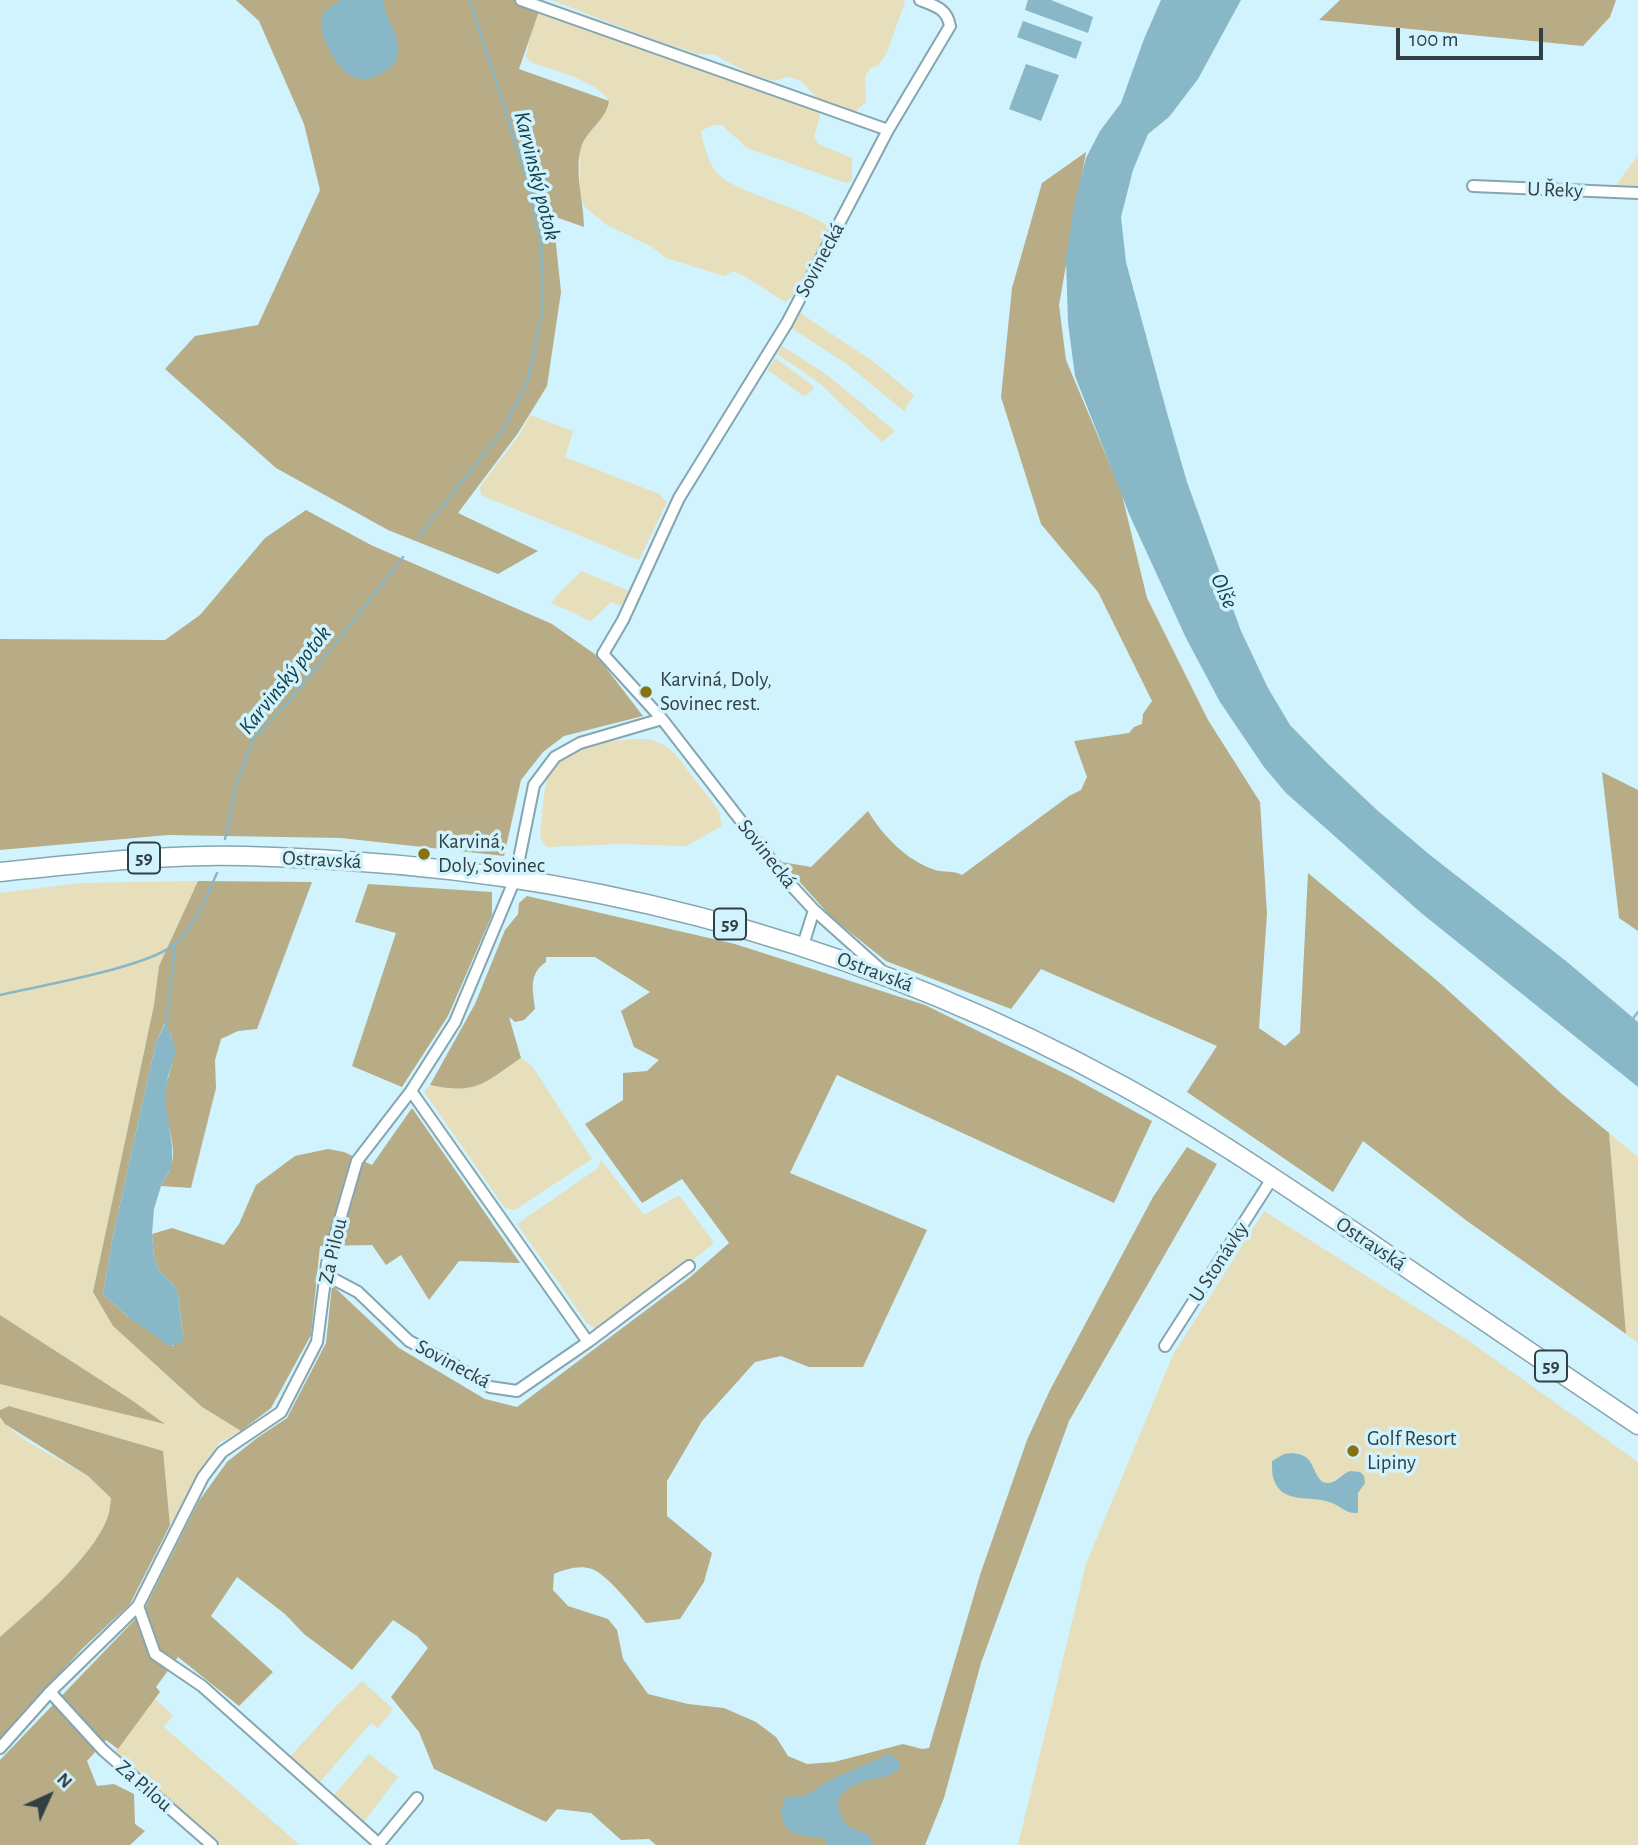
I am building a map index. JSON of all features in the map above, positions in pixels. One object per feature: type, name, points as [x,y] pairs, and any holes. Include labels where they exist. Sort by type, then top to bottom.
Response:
[{"type":"main road","name":"Ostravská","points":[[0,872],[144,858],[240,856],[411,865],[602,894],[690,914],[803,945],[887,976],[1052,1049],[1132,1091],[1273,1177],[1638,1425]]},
{"type":"street","points":[[521,0],[888,130],[950,26],[948,16],[939,7],[920,0]]},
{"type":"street","name":"Sovinecká","points":[[887,976],[814,911],[789,883],[662,719],[603,654],[623,620],[679,498],[787,323],[888,130]]},
{"type":"street","name":"U Řeky","points":[[1473,186],[1638,193]]},
{"type":"street","points":[[515,879],[534,785],[555,757],[580,743],[662,719]]},
{"type":"street","name":"Za Pilou","points":[[0,1748],[50,1692],[138,1606],[203,1477],[222,1452],[281,1412],[317,1342],[326,1275],[357,1161],[411,1091],[455,1023],[515,879]]},
{"type":"street","points":[[803,945],[814,911]]},
{"type":"street","points":[[411,1091],[588,1342]]},
{"type":"street","name":"U Stonávky","points":[[1165,1346],[1273,1177]]},
{"type":"street","name":"Sovinecká","points":[[326,1275],[358,1292],[409,1341],[491,1387],[517,1391],[588,1342],[688,1266]]},
{"type":"street","points":[[138,1606],[155,1654],[202,1686],[379,1844],[417,1798]]},
{"type":"street","name":"Za Pilou","points":[[50,1692],[103,1750],[212,1845]]},
{"type":"shaded area","points":[[236,0],[538,0],[538,14],[519,69],[609,101],[604,114],[587,136],[579,157],[584,227],[553,216],[561,292],[547,386],[518,433],[458,513],[538,551],[498,574],[388,530],[276,468],[165,369],[195,336],[258,325],[320,190],[304,124],[259,21]]},
{"type":"shaded area","points":[[551,0],[905,2],[887,52],[878,66],[871,68],[865,76],[866,102],[855,112],[818,99],[801,81],[793,78],[775,81],[752,75],[715,55],[697,54]]},
{"type":"shaded area","points":[[1340,0],[1616,0],[1610,17],[1583,46],[1319,20]]},
{"type":"shaded area","points":[[542,13],[818,111],[820,116],[814,137],[820,145],[852,158],[852,181],[846,183],[747,148],[722,125],[713,125],[701,131],[711,163],[724,179],[825,224],[828,231],[792,297],[785,302],[733,271],[724,276],[666,258],[652,247],[605,224],[584,206],[580,197],[580,151],[609,101],[585,82],[530,62],[526,56],[533,24],[538,14]]},
{"type":"shaded area","points":[[1086,152],[1059,305],[1066,360],[1121,491],[1147,598],[1208,720],[1260,802],[1267,914],[1259,1028],[1285,1046],[1300,1033],[1308,873],[1441,984],[1609,1133],[1626,1334],[1467,1221],[1363,1141],[1333,1192],[1187,1092],[1217,1046],[1041,969],[1011,1009],[886,961],[832,918],[782,862],[811,867],[868,811],[880,829],[905,854],[935,870],[962,875],[1081,790],[1087,777],[1074,741],[1129,733],[1142,724],[1143,714],[1152,701],[1098,592],[1041,524],[1001,397],[1012,288],[1042,183]]},
{"type":"shaded area","points":[[1638,155],[1638,190],[1613,189]]},
{"type":"shaded area","points":[[800,313],[874,362],[914,395],[904,411],[844,362],[791,328]]},
{"type":"shaded area","points":[[782,346],[826,374],[895,431],[882,442],[818,382],[777,354]]},
{"type":"shaded area","points":[[775,358],[814,388],[806,396],[802,395],[768,370]]},
{"type":"shaded area","points":[[530,415],[573,431],[565,457],[659,494],[667,502],[639,560],[481,495],[480,487],[520,434]]},
{"type":"shaded area","points":[[306,510],[371,545],[552,624],[596,655],[643,716],[564,736],[543,752],[521,780],[504,856],[341,838],[168,835],[0,850],[0,639],[165,640],[200,615],[265,538]]},
{"type":"shaded area","points":[[581,571],[629,591],[621,606],[611,602],[591,621],[551,603]]},
{"type":"shaded area","points":[[632,739],[649,739],[666,746],[676,755],[719,811],[722,826],[686,846],[620,844],[548,847],[540,834],[547,779],[554,764],[573,751],[585,747]]},
{"type":"shaded area","points":[[1602,772],[1638,790],[1638,931],[1619,918]]},
{"type":"shaded area","points":[[198,881],[159,967],[154,1005],[93,1292],[113,1326],[202,1407],[241,1431],[219,1443],[201,1469],[170,1525],[163,1451],[9,1406],[0,1410],[0,1384],[163,1423],[0,1315],[0,893],[80,883]]},
{"type":"shaded area","points":[[198,881],[312,882],[257,1029],[238,1031],[221,1039],[215,1060],[216,1088],[191,1188],[161,1186],[173,1159],[165,1101],[173,1045],[165,1023],[156,1042],[113,1236],[103,1294],[127,1316],[173,1346],[183,1338],[178,1293],[159,1271],[154,1257],[152,1234],[172,1228],[224,1245],[239,1224],[256,1185],[295,1156],[328,1149],[344,1152],[372,1165],[412,1108],[520,1263],[459,1261],[429,1300],[401,1255],[386,1265],[372,1245],[320,1246],[311,1335],[271,1408],[241,1431],[202,1407],[113,1326],[93,1292],[154,1005],[159,966]]},
{"type":"shaded area","points":[[368,884],[492,892],[492,915],[448,1016],[402,1087],[352,1066],[396,933],[355,922]]},
{"type":"shaded area","points":[[527,896],[735,944],[925,1005],[1072,1077],[1152,1121],[1114,1203],[837,1075],[790,1173],[927,1230],[863,1367],[809,1367],[781,1356],[755,1362],[702,1421],[667,1481],[667,1516],[712,1553],[704,1582],[680,1619],[646,1623],[613,1585],[592,1569],[573,1568],[554,1574],[553,1590],[568,1606],[608,1619],[617,1630],[623,1659],[648,1694],[688,1704],[724,1708],[756,1722],[776,1737],[788,1756],[807,1764],[834,1762],[903,1744],[929,1748],[980,1575],[1027,1440],[1050,1390],[1153,1197],[1187,1147],[1217,1164],[1069,1421],[981,1663],[944,1798],[925,1845],[656,1845],[649,1839],[621,1840],[591,1813],[557,1809],[546,1822],[434,1769],[419,1732],[391,1697],[428,1648],[417,1636],[393,1620],[352,1670],[304,1634],[285,1614],[237,1577],[211,1616],[273,1672],[239,1706],[178,1657],[156,1687],[160,1692],[118,1749],[106,1740],[87,1761],[97,1786],[114,1784],[134,1794],[135,1824],[145,1831],[130,1845],[0,1845],[0,1760],[144,1610],[199,1501],[227,1462],[287,1418],[326,1343],[332,1285],[399,1348],[485,1399],[517,1407],[689,1278],[729,1243],[682,1179],[642,1203],[585,1124],[623,1100],[623,1073],[647,1071],[659,1060],[634,1047],[621,1011],[650,992],[595,957],[546,957],[546,962],[534,977],[535,1009],[524,1020],[515,1022],[509,1017],[521,1058],[479,1085],[459,1089],[430,1085],[475,1004],[505,930],[518,914],[519,903]]},
{"type":"shaded area","points":[[521,1058],[532,1066],[592,1159],[515,1210],[505,1208],[424,1092],[430,1085],[459,1089],[479,1085]]},
{"type":"shaded area","points":[[1609,1133],[1638,1157],[1638,1343],[1626,1334]]},
{"type":"shaded area","points":[[601,1160],[644,1215],[679,1195],[714,1243],[638,1305],[596,1329],[587,1323],[517,1224],[598,1168]]},
{"type":"shaded area","points":[[1264,1211],[1469,1341],[1638,1462],[1638,1845],[1018,1845],[1086,1564],[1173,1355]]},
{"type":"shaded area","points":[[0,1315],[133,1401],[165,1424],[0,1384]]},
{"type":"shaded area","points":[[9,1406],[163,1451],[170,1525],[130,1604],[83,1648],[0,1739],[0,1637],[60,1582],[88,1550],[107,1519],[111,1498],[88,1476],[5,1424],[0,1417],[0,1410]]},
{"type":"shaded area","points":[[0,1417],[17,1434],[86,1475],[111,1497],[107,1519],[88,1550],[60,1582],[0,1637]]},
{"type":"shaded area","points":[[362,1681],[393,1709],[378,1728],[371,1723],[319,1783],[289,1758]]},
{"type":"shaded area","points":[[155,1699],[173,1715],[164,1727],[300,1845],[221,1845],[115,1752]]},
{"type":"shaded area","points":[[369,1754],[398,1777],[363,1823],[333,1796]]},
{"type":"water","points":[[340,0],[384,0],[398,50],[394,63],[384,72],[370,78],[355,78],[344,71],[331,53],[322,34],[322,22],[324,12]]},
{"type":"water","points":[[1028,0],[1051,0],[1093,17],[1088,33],[1025,10]]},
{"type":"water","name":"Olše","points":[[1161,0],[1241,0],[1198,79],[1169,117],[1148,134],[1133,170],[1121,217],[1126,262],[1187,482],[1241,631],[1268,688],[1290,725],[1327,763],[1430,855],[1566,961],[1638,1022],[1638,1087],[1420,912],[1286,793],[1264,767],[1220,702],[1186,638],[1130,516],[1075,376],[1068,323],[1066,260],[1074,205],[1086,158],[1100,131],[1121,103]]},
{"type":"water","points":[[1023,21],[1082,42],[1076,59],[1017,37]]},
{"type":"water","points":[[1026,64],[1059,75],[1041,121],[1009,109]]},
{"type":"water","points":[[166,1022],[176,1051],[168,1076],[165,1101],[172,1146],[172,1166],[161,1186],[154,1209],[152,1234],[154,1257],[159,1271],[178,1293],[183,1338],[179,1344],[173,1345],[168,1345],[127,1316],[103,1294],[113,1236],[156,1042]]},
{"type":"water","points":[[1292,1453],[1308,1459],[1324,1482],[1335,1481],[1350,1471],[1360,1472],[1365,1483],[1358,1493],[1358,1513],[1329,1502],[1282,1492],[1273,1477],[1272,1461]]},
{"type":"water","points":[[890,1754],[899,1761],[900,1768],[885,1776],[852,1786],[838,1800],[846,1824],[868,1834],[873,1845],[827,1845],[824,1838],[804,1836],[785,1825],[782,1809],[785,1797],[804,1796],[834,1778]]},
{"type":"waterway","name":"Karvinský potok","points":[[418,537],[502,431],[528,380],[543,308],[541,242],[526,176],[470,0]]},
{"type":"waterway","name":"Karvinský potok","points":[[225,839],[237,782],[253,739],[292,698],[403,557]]},
{"type":"waterway","name":"Karvinský potok","points":[[0,995],[119,968],[163,952],[176,943],[189,928],[217,873]]},
{"type":"waterway","points":[[166,1022],[175,945]]},
{"type":"waterway","points":[[1631,1021],[1638,1012]]},
{"type":"place","name":"Karviná, Doly, Sovinec rest.","points":[[646,692]]},
{"type":"place","name":"Karviná, Doly, Sovinec","points":[[424,854]]},
{"type":"place","name":"Golf Resort Lipiny","points":[[1353,1451]]}]
